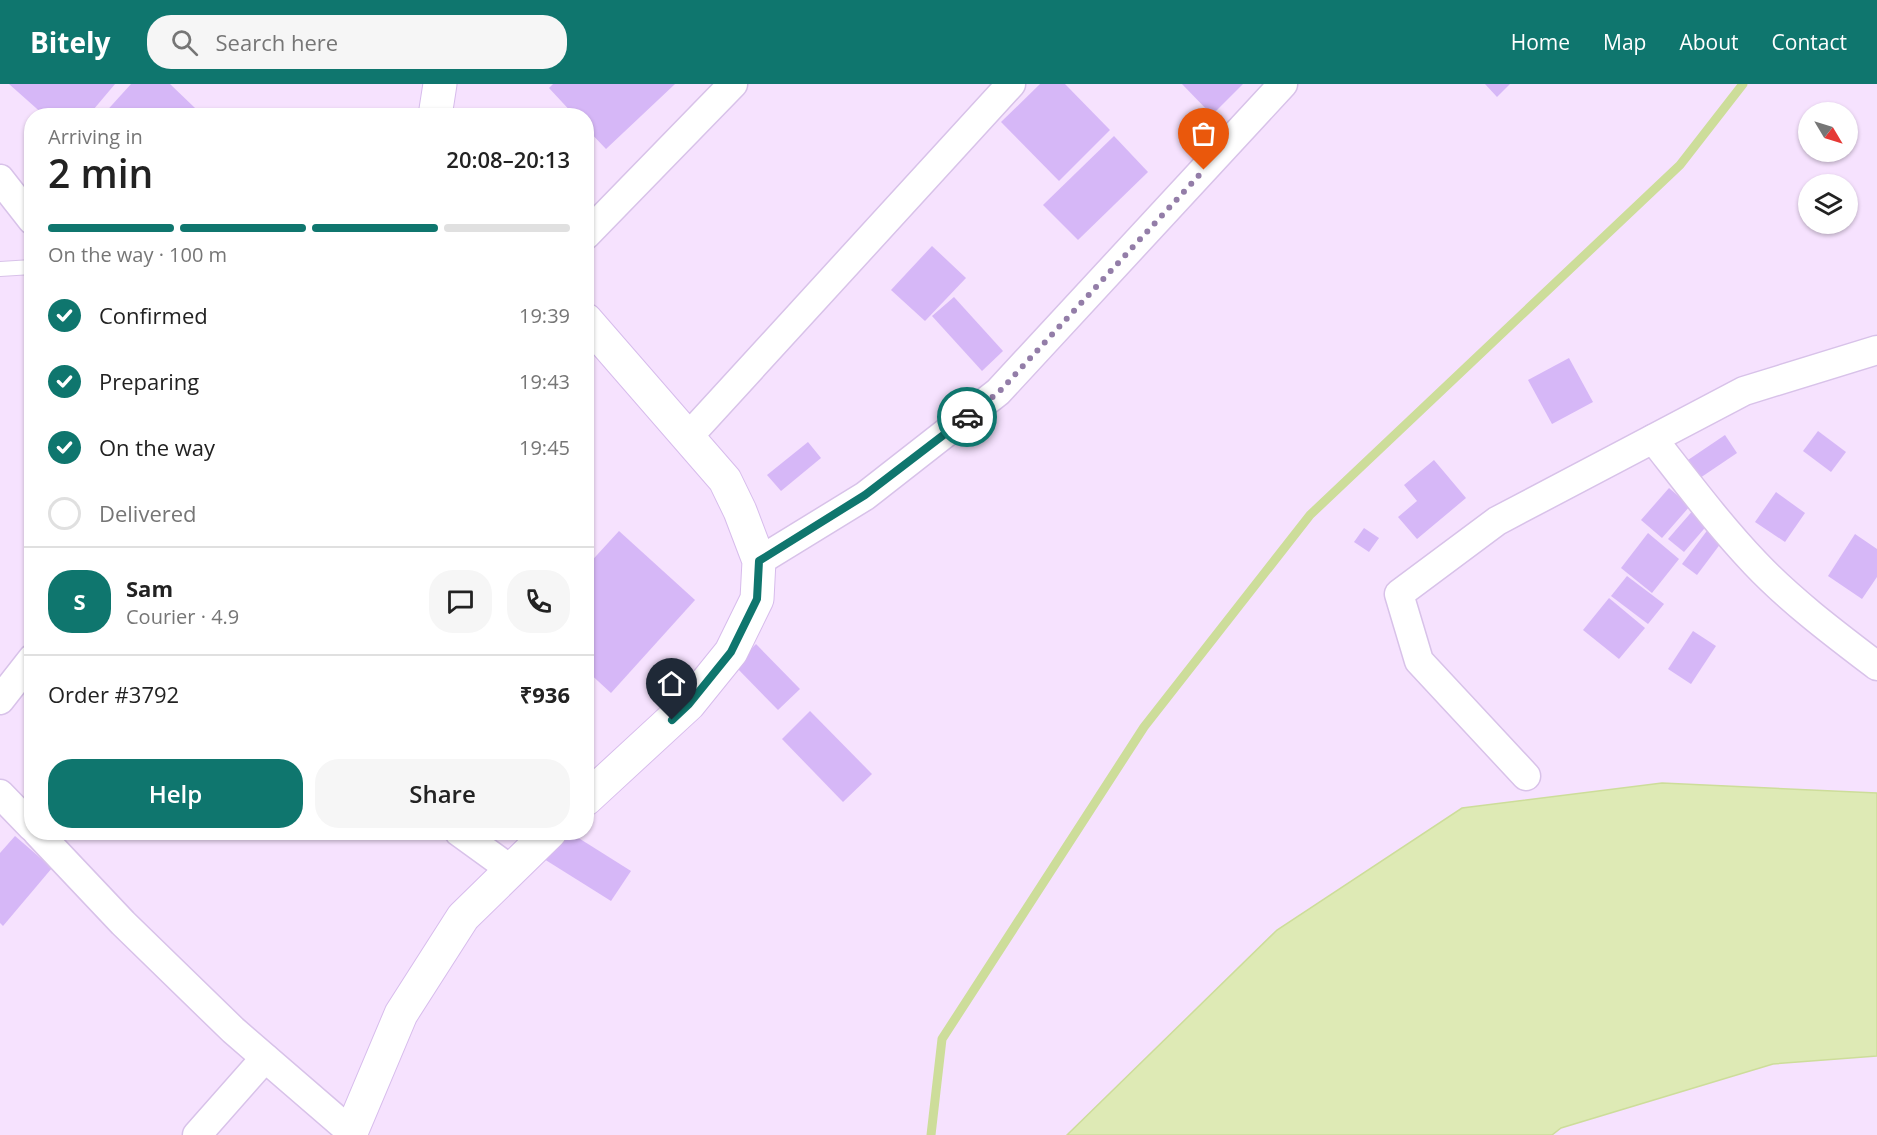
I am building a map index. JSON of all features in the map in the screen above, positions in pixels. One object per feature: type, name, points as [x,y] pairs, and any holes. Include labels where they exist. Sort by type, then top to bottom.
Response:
[{"type":"street","points":[[436,108],[440,84]]},
{"type":"street","points":[[594,227],[733,84]]},
{"type":"street","points":[[688,437],[1011,84]]},
{"type":"street","points":[[759,561],[865,495],[999,392],[1283,84]]},
{"type":"street","points":[[0,178],[24,210]]},
{"type":"street","points":[[594,329],[725,480],[740,511],[759,561],[757,599],[731,652],[689,704],[594,792]]},
{"type":"street","points":[[1526,776],[1419,661],[1399,594],[1497,521],[1744,391],[1877,350]]},
{"type":"street","points":[[1653,439],[1709,512],[1756,564],[1826,628],[1877,666]]},
{"type":"street","points":[[0,700],[24,669]]},
{"type":"street","points":[[0,794],[24,819]]},
{"type":"street","points":[[45,840],[123,923],[233,1030],[351,1133],[401,1014],[463,917],[541,840]]},
{"type":"street","points":[[470,840],[510,869]]},
{"type":"street","points":[[197,1135],[265,1058]]},
{"type":"lane","points":[[0,269],[24,268]]},
{"type":"shaded area","points":[[1662,783],[1877,793],[1877,1056],[1773,1064],[1561,1128],[1552,1135],[1067,1135],[1277,930],[1462,808]]},
{"type":"building","points":[[9,84],[115,84],[95,108],[36,108]]},
{"type":"building","points":[[131,84],[170,84],[195,108],[109,108]]},
{"type":"building","points":[[553,84],[675,84],[606,149],[594,136],[594,108],[568,108],[549,88]]},
{"type":"building","points":[[1040,84],[1065,84],[1110,130],[1059,181],[1001,122]]},
{"type":"building","points":[[1182,84],[1243,84],[1212,115]]},
{"type":"building","points":[[1485,84],[1510,84],[1497,97]]},
{"type":"building","points":[[1114,136],[1148,172],[1078,240],[1043,205]]},
{"type":"building","points":[[932,246],[966,278],[925,321],[891,290]]},
{"type":"building","points":[[954,297],[1003,351],[982,371],[932,316]]},
{"type":"building","points":[[1569,358],[1593,402],[1552,424],[1528,380]]},
{"type":"building","points":[[1818,431],[1846,452],[1831,472],[1803,451]]},
{"type":"building","points":[[1725,435],[1737,453],[1700,478],[1688,460]]},
{"type":"building","points":[[808,442],[821,458],[781,491],[767,475]]},
{"type":"building","points":[[1434,460],[1466,498],[1417,539],[1398,517],[1417,501],[1404,485]]},
{"type":"building","points":[[1669,488],[1690,506],[1662,538],[1641,520]]},
{"type":"building","points":[[1776,492],[1805,513],[1785,542],[1755,522]]},
{"type":"building","points":[[1695,508],[1710,522],[1684,552],[1668,539]]},
{"type":"building","points":[[1712,524],[1727,535],[1697,575],[1682,564]]},
{"type":"building","points":[[1364,528],[1379,538],[1369,552],[1354,542]]},
{"type":"building","points":[[619,531],[695,600],[611,693],[594,677],[594,558]]},
{"type":"building","points":[[1648,533],[1679,559],[1652,593],[1621,568]]},
{"type":"building","points":[[1855,534],[1877,549],[1877,577],[1862,599],[1828,576]]},
{"type":"building","points":[[1627,576],[1664,604],[1648,624],[1611,596]]},
{"type":"building","points":[[1609,598],[1645,628],[1619,659],[1583,630]]},
{"type":"building","points":[[1693,631],[1716,646],[1691,684],[1668,669]]},
{"type":"building","points":[[756,644],[800,689],[778,710],[735,666]]},
{"type":"building","points":[[810,711],[872,774],[843,802],[782,739]]},
{"type":"building","points":[[15,836],[52,868],[3,926],[0,923],[0,853]]},
{"type":"building","points":[[555,840],[582,840],[631,871],[611,901],[544,859]]},
{"type":"waterway","points":[[931,1135],[942,1039],[1144,727],[1310,515],[1680,165],[1743,84]]},
{"type":"way so far","points":[[967,417],[999,392],[1204,170]]},
{"type":"route","points":[[672,720],[689,704],[731,652],[757,599],[759,561],[865,495],[967,417]]}]
